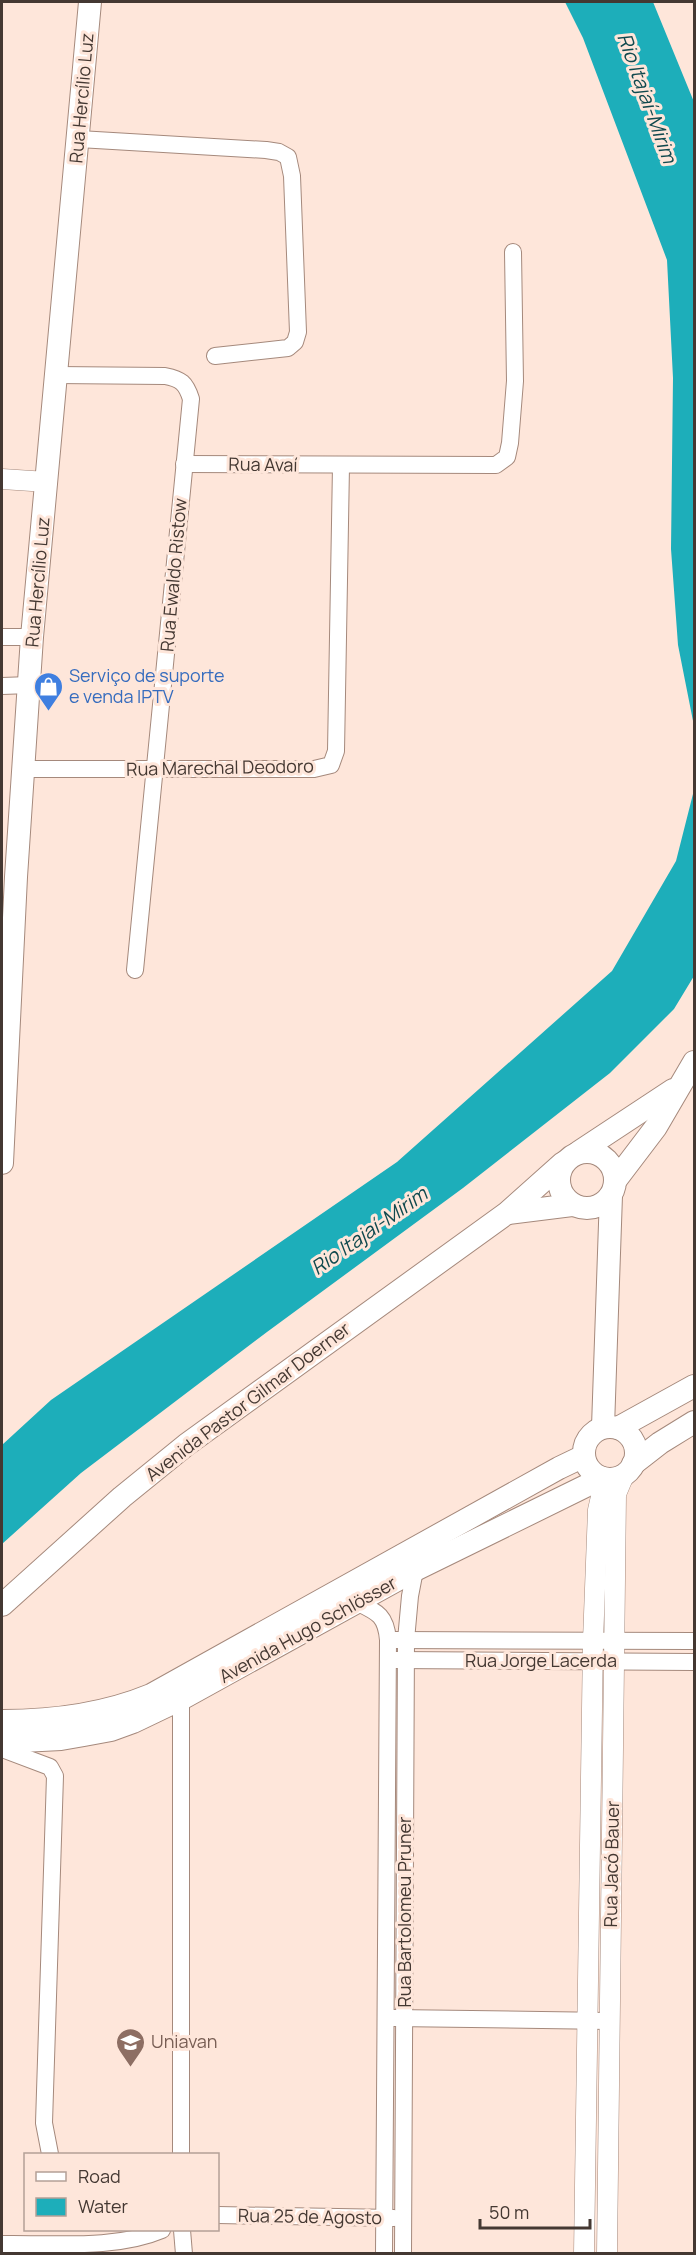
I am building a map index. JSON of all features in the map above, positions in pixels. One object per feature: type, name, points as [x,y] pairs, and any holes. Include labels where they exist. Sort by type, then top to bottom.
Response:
[{"type":"main road","name":"Rua Hercílio Luz","points":[[2,1163],[32,637],[90,2]]},
{"type":"main road","points":[[577,1206],[598,1206],[613,1188],[656,1127],[694,1062]]},
{"type":"main road","name":"Avenida Pastor Gilmar Doerner","points":[[2,1605],[122,1497],[186,1445],[507,1213],[571,1158],[679,1086]]},
{"type":"main road","points":[[609,1261],[597,1230],[577,1206],[565,1199],[558,1181],[571,1158],[594,1152],[607,1160],[614,1173],[609,1261],[610,1428]]},
{"type":"main road","name":"Avenida Pastor Gilmar Doerner","points":[[507,1213],[577,1206]]},
{"type":"main road","points":[[610,1428],[624,1431],[634,1442],[636,1457],[616,1474],[590,1470],[584,1456],[586,1441],[596,1430],[610,1428],[694,1386]]},
{"type":"main road","name":"Avenida Hugo Schlösser","points":[[2,1742],[61,1739],[111,1730],[181,1699],[415,1570],[616,1474],[694,1422]]},
{"type":"main road","name":"Avenida Hugo Schlösser","points":[[2,1721],[81,1714],[119,1706],[151,1695],[584,1456]]},
{"type":"street","points":[[79,139],[267,150],[279,152],[288,157],[292,176],[298,332],[295,342],[288,348],[215,356]]},
{"type":"street","name":"Rua Avaí","points":[[184,464],[496,465],[507,457],[510,443],[514,381],[513,252]]},
{"type":"street","name":"Rua Ewaldo Ristow","points":[[56,375],[165,376],[180,379],[187,386],[191,399],[135,970]]},
{"type":"street","name":"Rua Marechal Deodoro","points":[[24,769],[314,769],[331,765],[334,759],[341,466]]},
{"type":"street","points":[[2,479],[46,483]]},
{"type":"street","points":[[2,637],[32,637]]},
{"type":"street","points":[[2,686],[30,685]]},
{"type":"street","name":"Rua Jacó Bauer","points":[[584,2253],[593,1641],[598,1510],[616,1474]]},
{"type":"street","name":"Rua Jacó Bauer","points":[[607,2253],[616,1474]]},
{"type":"street","name":"Rua Bartolomeu Pruner","points":[[403,2253],[406,1640],[415,1570]]},
{"type":"street","name":"Rua Bartolomeu Pruner","points":[[356,1602],[377,1612],[387,1629],[388,1640],[384,2253]]},
{"type":"street","name":"Rua Jorge Lacerda","points":[[388,1640],[694,1641]]},
{"type":"street","name":"Rua Jorge Lacerda","points":[[388,1660],[694,1662]]},
{"type":"street","points":[[181,1699],[181,2153]]},
{"type":"street","points":[[2,1749],[50,1767],[55,1776],[44,2123],[50,2153]]},
{"type":"street","points":[[387,1808],[405,1808]]},
{"type":"street","points":[[590,1851],[612,1851]]},
{"type":"street","points":[[386,2018],[610,2021]]},
{"type":"street","name":"Rua 25 de Agosto","points":[[219,2215],[403,2218]]},
{"type":"street","points":[[2,2244],[118,2242],[145,2237],[158,2231]]},
{"type":"street","points":[[182,2231],[184,2253]]},
{"type":"water","name":"Rio Itajaí-Mirim","points":[[565,2],[653,2],[694,102],[694,726],[678,645],[671,549],[673,378],[667,260],[583,38]]},
{"type":"water","name":"Rio Itajaí-Mirim","points":[[694,790],[694,976],[674,1009],[610,1073],[463,1188],[81,1473],[2,1544],[2,1445],[51,1400],[397,1162],[612,971],[676,861]]},
{"type":"place","name":"Serviço de suporte e venda IPTV","points":[[48,712]]},
{"type":"place","name":"Uniavan","points":[[130,2068]]}]
